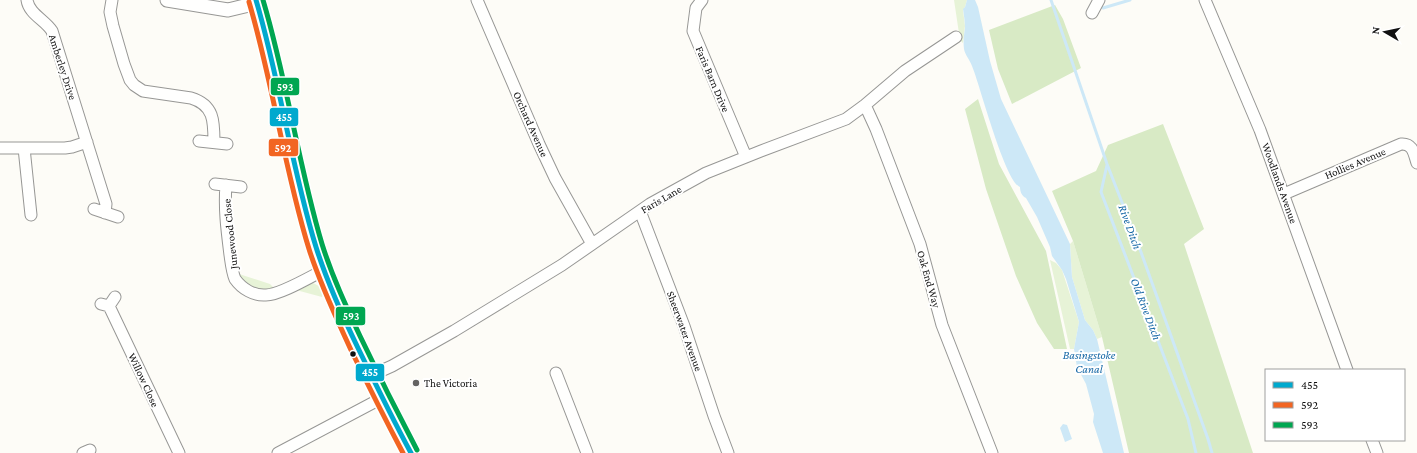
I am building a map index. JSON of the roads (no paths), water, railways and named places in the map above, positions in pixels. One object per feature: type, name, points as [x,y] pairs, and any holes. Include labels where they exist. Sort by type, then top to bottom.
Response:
[{"type":"main road","points":[[257,1],[273,62],[297,175],[316,247],[340,310],[382,398],[411,453]]},
{"type":"street","name":"Amberley Drive","points":[[27,0],[30,9],[49,26],[52,31],[106,204],[105,213]]},
{"type":"street","points":[[112,0],[110,12],[113,26],[124,64],[134,86],[143,91],[198,100],[210,112],[214,123],[214,142]]},
{"type":"street","points":[[166,0],[228,10],[257,1]]},
{"type":"street","name":"Orchard Avenue","points":[[477,0],[555,178],[592,244]]},
{"type":"street","name":"Faris Barn Drive","points":[[702,0],[696,8],[693,31],[746,157]]},
{"type":"street","points":[[1092,13],[1099,0]]},
{"type":"street","name":"Woodlands Avenue","points":[[1205,0],[1260,130],[1347,369]]},
{"type":"street","name":"Faris Lane","points":[[372,375],[392,366],[454,331],[562,265],[640,211],[706,173],[846,119],[905,71],[956,38]]},
{"type":"street","name":"Oak End Way","points":[[865,105],[876,129],[920,244],[942,325],[992,453]]},
{"type":"street","points":[[199,141],[227,144]]},
{"type":"street","points":[[0,148],[65,148],[86,142]]},
{"type":"street","name":"Hollies Avenue","points":[[1284,194],[1401,144],[1411,146],[1417,163]]},
{"type":"street","points":[[24,148],[26,209]]},
{"type":"street","name":"Junewood Close","points":[[215,184],[241,187]]},
{"type":"street","name":"Junewood Close","points":[[226,185],[225,202],[227,233],[233,272],[240,284],[250,292],[257,295],[273,295],[324,270]]},
{"type":"street","points":[[94,209],[118,217]]},
{"type":"street","name":"Sheerwater Avenue","points":[[640,211],[684,326],[728,453]]},
{"type":"street","name":"Willow Close","points":[[109,303],[179,453]]},
{"type":"street","points":[[556,373],[587,453]]},
{"type":"street","points":[[278,453],[382,398]]},
{"type":"street","points":[[1372,441],[1377,453]]},
{"type":"water","name":"Basingstoke Canal","points":[[967,0],[975,0],[978,7],[990,61],[1001,99],[1070,244],[1072,277],[1085,320],[1093,330],[1097,339],[1124,453],[1103,453],[1093,422],[1094,414],[1086,384],[1077,367],[1074,349],[1079,322],[1066,279],[1062,270],[1052,256],[1050,247],[1037,217],[1020,191],[1020,187],[1014,181],[1007,169],[993,132],[976,76],[965,51],[963,9]]},
{"type":"water","points":[[1063,424],[1067,425],[1072,439],[1065,442],[1060,428]]},
{"type":"waterway","name":"Rive Ditch","points":[[1051,0],[1107,164],[1137,241],[1212,453]]},
{"type":"waterway","points":[[1103,8],[1130,0]]},
{"type":"waterway","name":"Old Rive Ditch","points":[[1107,165],[1101,192],[1188,419],[1196,453]]},
{"type":"place","name":"The Victoria","points":[[416,383]]}]
